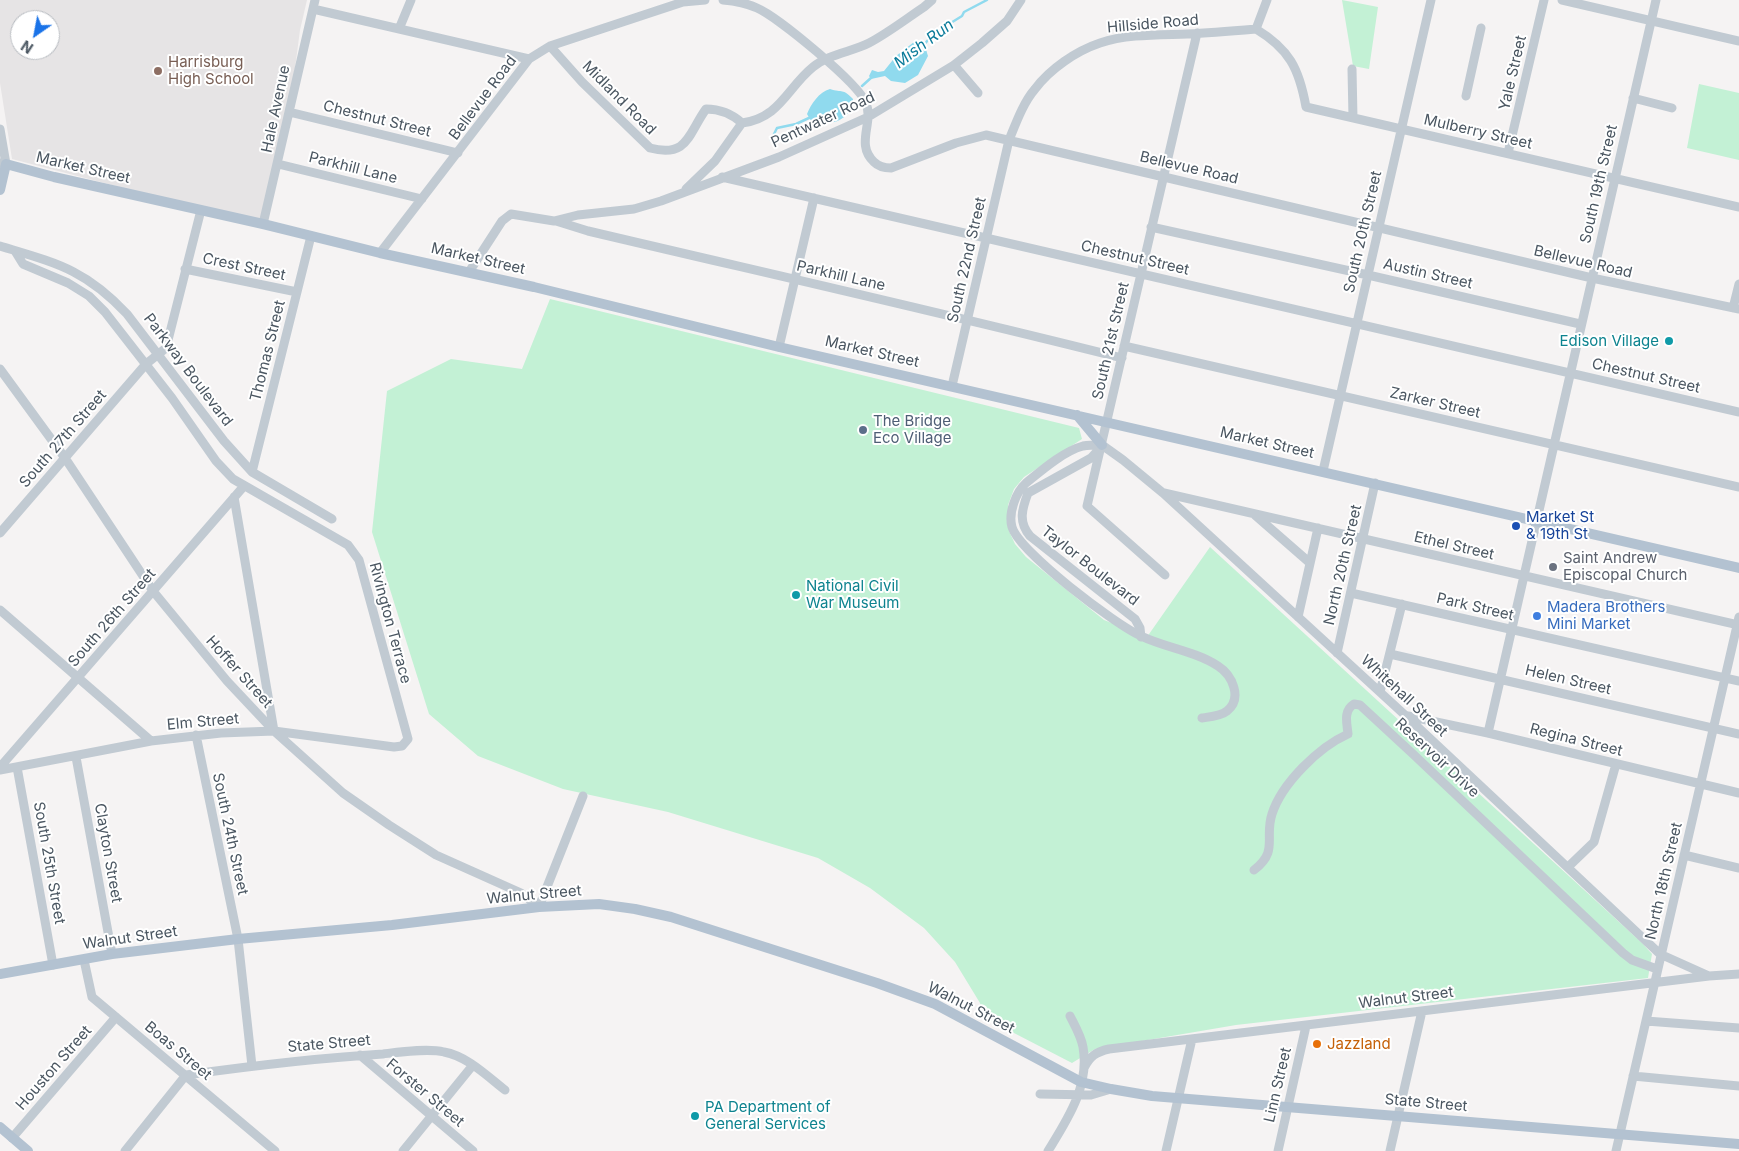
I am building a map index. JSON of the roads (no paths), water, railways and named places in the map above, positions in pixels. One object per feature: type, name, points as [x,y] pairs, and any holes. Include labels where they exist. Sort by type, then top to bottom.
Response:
[{"type":"main road","points":[[0,190],[2,165]]},
{"type":"main road","name":"Market Street","points":[[2,165],[469,272],[779,347],[1739,568]]},
{"type":"main road","points":[[1077,415],[1102,445]]},
{"type":"main road","name":"Walnut Street","points":[[0,974],[112,954],[238,939],[392,925],[539,907],[599,904],[671,917],[877,983],[935,1004],[1081,1082]]},
{"type":"main road","name":"State Street","points":[[1081,1082],[1152,1096],[1739,1144]]},
{"type":"main road","points":[[0,1127],[28,1151]]},
{"type":"street","points":[[399,29],[411,0]]},
{"type":"street","name":"Bellevue Road","points":[[380,253],[529,60],[550,46],[683,1],[705,0]]},
{"type":"street","name":"Bellevue Road","points":[[724,0],[759,8],[825,59],[860,94],[866,104],[868,118],[865,137],[867,154],[876,164],[883,168],[891,168],[956,143],[986,135],[1592,278],[1736,309]]},
{"type":"street","points":[[683,192],[715,161],[742,123],[751,122],[779,107],[812,68],[825,59],[869,43],[922,4],[932,0]]},
{"type":"street","name":"Pentwater Road","points":[[722,177],[779,157],[868,118],[954,65],[1007,21],[1021,0]]},
{"type":"street","points":[[1256,29],[1267,0]]},
{"type":"street","name":"South 20th Street","points":[[1323,471],[1431,0]]},
{"type":"street","name":"Yale Street","points":[[1508,153],[1544,0]]},
{"type":"street","points":[[1562,0],[1739,41]]},
{"type":"street","name":"South 19th Street","points":[[1488,733],[1580,324],[1656,0]]},
{"type":"street","points":[[314,5],[399,29],[529,60]]},
{"type":"street","name":"Hale Avenue","points":[[263,224],[314,5]]},
{"type":"street","points":[[1466,96],[1481,28]]},
{"type":"street","name":"Hillside Road","points":[[1009,140],[1020,114],[1034,90],[1048,74],[1098,43],[1148,35],[1256,29]]},
{"type":"street","name":"Mulberry Street","points":[[1256,29],[1271,38],[1296,68],[1306,107],[1739,207]]},
{"type":"street","name":"South 21st Street","points":[[1107,422],[1196,33]]},
{"type":"street","name":"Midland Road","points":[[550,46],[582,82],[650,148],[664,152],[677,148],[687,142],[706,109],[714,109],[735,117],[742,123]]},
{"type":"street","points":[[954,65],[978,93]]},
{"type":"street","points":[[1352,69],[1353,118]]},
{"type":"street","points":[[1633,98],[1672,108]]},
{"type":"street","name":"Chestnut Street","points":[[289,112],[458,153]]},
{"type":"street","points":[[0,130],[2,165]]},
{"type":"street","name":"South 22nd Street","points":[[952,386],[1009,140]]},
{"type":"street","name":"Parkhill Lane","points":[[278,164],[422,199]]},
{"type":"street","points":[[469,272],[502,221],[512,214],[554,221],[578,215],[634,209],[722,177]]},
{"type":"street","name":"Chestnut Street","points":[[722,177],[1739,412]]},
{"type":"street","points":[[779,347],[814,198]]},
{"type":"street","points":[[159,355],[166,348],[201,210]]},
{"type":"street","name":"Parkhill Lane","points":[[554,221],[588,231],[967,319],[1122,358]]},
{"type":"street","name":"Austin Street","points":[[1151,228],[1368,275],[1580,324]]},
{"type":"street","name":"Thomas Street","points":[[252,472],[311,236]]},
{"type":"street","name":"Parkway Boulevard","points":[[0,246],[58,264],[77,272],[95,283],[112,297],[127,314],[224,441],[252,472],[332,519]]},
{"type":"street","name":"Parkway Boulevard","points":[[15,251],[23,264],[68,282],[89,296],[117,325],[216,461],[233,479],[244,486]]},
{"type":"street","name":"Crest Street","points":[[186,269],[297,292]]},
{"type":"street","points":[[1736,309],[1739,284]]},
{"type":"street","name":"Zarker Street","points":[[1124,346],[1739,488]]},
{"type":"street","name":"South 27th Street","points":[[0,533],[146,364],[159,355]]},
{"type":"street","name":"Hoffer Street","points":[[0,368],[65,458],[153,591],[227,682],[274,731],[343,793],[389,825],[436,855],[520,893],[539,907]]},
{"type":"street","points":[[1107,422],[1087,506],[1165,575]]},
{"type":"street","name":"Whitehall Street","points":[[1102,445],[1135,469],[1163,493],[1406,716],[1660,954],[1709,976]]},
{"type":"street","name":"Taylor Boulevard","points":[[1102,445],[1084,446],[1058,458],[1022,486],[1012,504],[1012,528],[1024,547],[1053,574],[1108,616],[1141,636],[1201,657],[1220,667],[1230,677],[1236,691],[1232,704],[1227,712],[1202,718]]},
{"type":"street","name":"Taylor Boulevard","points":[[1102,445],[1090,458],[1028,493],[1022,514],[1024,528],[1030,536],[1135,619],[1140,628],[1141,636]]},
{"type":"street","name":"North 20th Street","points":[[1337,653],[1375,484]]},
{"type":"street","name":"South 26th Street","points":[[0,768],[244,486]]},
{"type":"street","name":"Rivington Terrace","points":[[244,486],[348,544],[354,551],[359,560],[408,739]]},
{"type":"street","name":"Ethel Street","points":[[1163,493],[1523,576],[1738,622]]},
{"type":"street","points":[[234,497],[274,731]]},
{"type":"street","points":[[1254,514],[1310,563]]},
{"type":"street","points":[[1298,617],[1318,528]]},
{"type":"street","name":"Park Street","points":[[1351,593],[1739,681]]},
{"type":"street","points":[[1380,692],[1402,604]]},
{"type":"street","points":[[0,610],[151,741]]},
{"type":"street","name":"North 18th Street","points":[[1616,1151],[1738,622]]},
{"type":"street","name":"Helen Street","points":[[1390,654],[1739,734]]},
{"type":"street","name":"Reservoir Drive","points":[[1254,870],[1265,861],[1267,856],[1270,846],[1271,816],[1277,801],[1297,774],[1334,740],[1348,734],[1346,714],[1348,708],[1354,704],[1360,706],[1413,754],[1623,953],[1632,960],[1657,968]]},
{"type":"street","name":"Regina Street","points":[[1406,716],[1488,733],[1739,793]]},
{"type":"street","name":"Elm Street","points":[[0,768],[17,767],[151,741],[196,735],[274,731],[394,747],[402,746],[408,739]]},
{"type":"street","name":"South 24th Street","points":[[196,735],[238,939],[252,1066]]},
{"type":"street","name":"Clayton Street","points":[[76,757],[112,954]]},
{"type":"street","points":[[1568,868],[1594,842],[1616,764]]},
{"type":"street","name":"South 25th Street","points":[[17,767],[53,965]]},
{"type":"street","points":[[539,907],[583,796]]},
{"type":"street","points":[[1684,855],[1739,868]]},
{"type":"street","name":"Boas Street","points":[[84,960],[92,997],[275,1151]]},
{"type":"street","name":"Walnut Street","points":[[1084,1068],[1088,1060],[1096,1052],[1102,1051],[1709,976],[1739,974]]},
{"type":"street","points":[[1390,1151],[1422,1011]]},
{"type":"street","points":[[1048,1151],[1074,1107],[1084,1068],[1083,1046],[1070,1016]]},
{"type":"street","name":"Houston Street","points":[[12,1138],[116,1017]]},
{"type":"street","points":[[1646,1021],[1739,1028]]},
{"type":"street","name":"Linn Street","points":[[1278,1151],[1306,1026]]},
{"type":"street","points":[[1166,1151],[1192,1039]]},
{"type":"street","name":"State Street","points":[[186,1075],[360,1055],[443,1051],[473,1065],[505,1090]]},
{"type":"street","name":"Forster Street","points":[[360,1055],[473,1151]]},
{"type":"street","points":[[403,1151],[473,1065]]},
{"type":"street","points":[[125,1151],[186,1075]]},
{"type":"street","points":[[1633,1076],[1739,1086]]},
{"type":"street","name":"State Street","points":[[1040,1094],[1092,1095],[1111,1089]]},
{"type":"water","points":[[918,41],[924,45],[928,56],[918,75],[905,83],[891,81],[885,76],[871,79],[869,76],[872,70],[884,71],[896,56]]},
{"type":"water","points":[[830,89],[844,92],[853,99],[850,110],[838,121],[811,121],[807,114],[811,106],[819,96]]},
{"type":"waterway","name":"Mish Run","points":[[923,46],[933,34],[962,16],[964,12],[987,0]]},
{"type":"waterway","name":"Mish Run","points":[[862,86],[872,77]]},
{"type":"waterway","points":[[771,140],[777,128],[796,124],[811,117]]},
{"type":"place","name":"Harrisburg High School","points":[[158,71]]},
{"type":"place","name":"Edison Village","points":[[1669,341]]},
{"type":"place","name":"The Bridge Eco Village","points":[[863,430]]},
{"type":"place","name":"Market St & 19th St","points":[[1516,526]]},
{"type":"place","name":"Saint Andrew Episcopal Church","points":[[1553,567]]},
{"type":"place","name":"National Civil War Museum","points":[[796,595]]},
{"type":"place","name":"Madera Brothers Mini Market","points":[[1537,616]]},
{"type":"place","name":"Jazzland","points":[[1317,1044]]},
{"type":"place","name":"PA Department of General Services","points":[[695,1116]]}]
